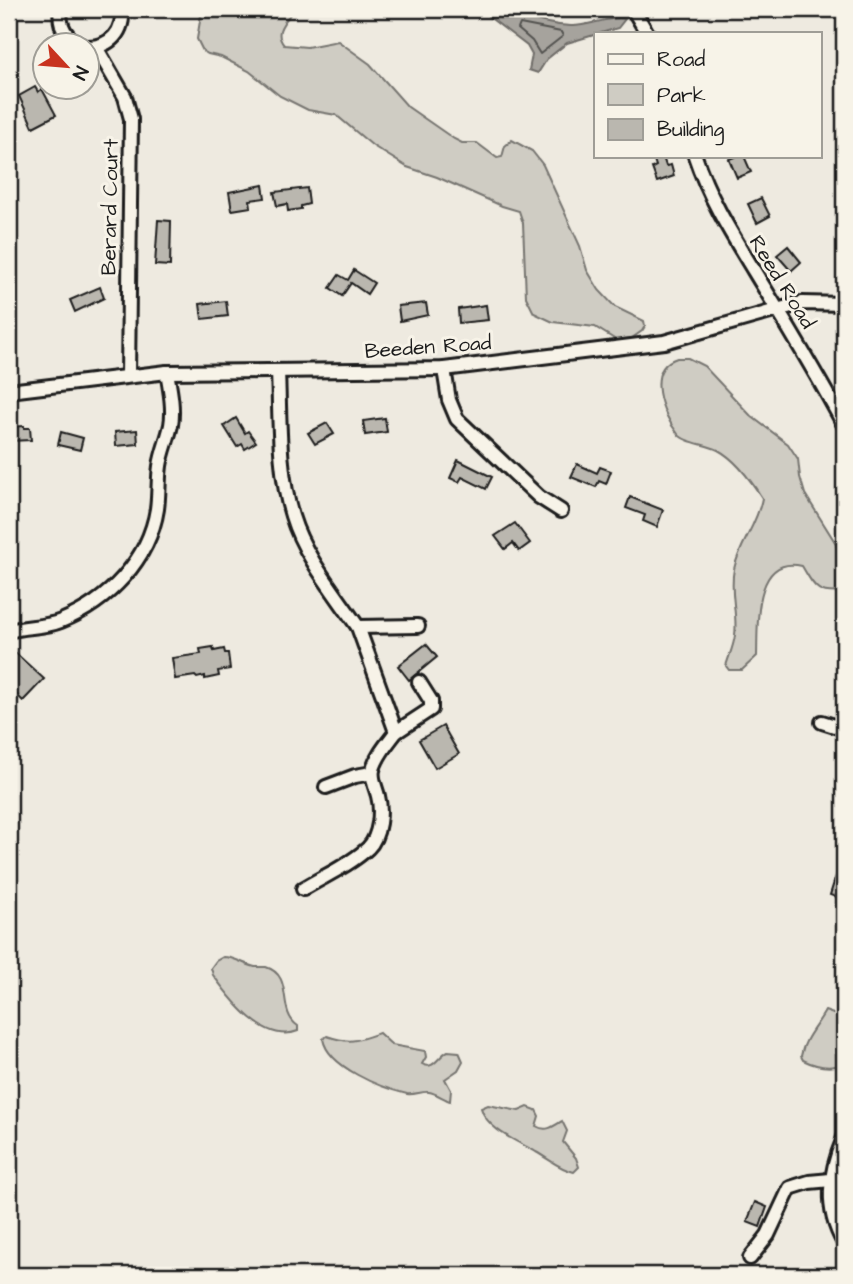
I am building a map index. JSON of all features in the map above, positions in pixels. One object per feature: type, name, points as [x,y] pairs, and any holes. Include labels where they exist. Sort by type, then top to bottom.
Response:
[{"type":"street","points":[[61,9],[64,32]]},
{"type":"street","points":[[102,45],[118,34],[123,17],[122,9]]},
{"type":"street","points":[[633,9],[646,32]]},
{"type":"street","name":"Berard Court","points":[[102,62],[125,97],[131,119],[128,376]]},
{"type":"street","name":"Reed Road","points":[[696,158],[707,191],[718,212],[817,374],[844,425]]},
{"type":"street","name":"Beeden Road","points":[[9,391],[167,372],[444,369],[664,342],[802,303],[844,304]]},
{"type":"street","points":[[444,369],[449,400],[457,419],[538,496],[561,511]]},
{"type":"street","points":[[278,371],[284,482],[292,518],[309,553],[358,627],[396,732]]},
{"type":"street","points":[[9,631],[61,621],[83,610],[105,595],[128,573],[142,554],[158,508],[160,463],[171,424],[167,372]]},
{"type":"street","points":[[358,627],[418,626]]},
{"type":"street","points":[[303,889],[351,860],[369,847],[375,838],[379,822],[379,800],[372,773],[375,763],[396,732],[431,709],[431,701],[419,682]]},
{"type":"street","points":[[822,722],[844,729]]},
{"type":"street","points":[[326,787],[372,773]]},
{"type":"street","points":[[844,1138],[829,1192],[835,1224],[844,1243]]},
{"type":"street","points":[[750,1258],[768,1235],[790,1188],[809,1182],[831,1180]]},
{"type":"green space","points":[[202,9],[294,9],[280,30],[284,45],[307,47],[338,41],[370,64],[408,107],[454,139],[462,143],[477,143],[497,158],[502,157],[505,146],[512,140],[532,151],[543,165],[580,246],[587,270],[599,290],[615,307],[644,321],[642,331],[632,338],[616,340],[595,327],[553,322],[534,313],[526,297],[523,223],[519,211],[407,167],[373,146],[336,115],[308,110],[280,96],[249,71],[203,51],[197,39]]},
{"type":"green space","points":[[677,358],[688,358],[704,366],[751,416],[788,444],[798,459],[805,494],[835,542],[844,568],[844,592],[835,593],[818,588],[802,566],[786,565],[774,571],[766,581],[762,595],[757,656],[742,670],[729,670],[726,666],[735,635],[734,569],[762,498],[731,459],[718,450],[681,437],[672,425],[662,404],[659,382],[661,372],[667,364]]},
{"type":"green space","points":[[223,957],[255,967],[266,967],[275,972],[283,986],[291,1020],[298,1026],[298,1031],[285,1034],[273,1031],[238,1007],[213,975],[211,968]]},
{"type":"green space","points":[[825,1011],[844,1018],[844,1064],[818,1066],[803,1060],[801,1056],[808,1038]]},
{"type":"green space","points":[[379,1033],[392,1045],[425,1051],[426,1057],[422,1064],[426,1066],[433,1064],[448,1051],[459,1052],[463,1061],[458,1070],[445,1079],[451,1090],[450,1101],[426,1092],[407,1094],[357,1075],[335,1059],[323,1039],[327,1036],[353,1041]]},
{"type":"green space","points":[[488,1105],[519,1111],[528,1107],[536,1110],[539,1116],[536,1126],[543,1129],[562,1121],[567,1131],[563,1142],[576,1158],[579,1167],[574,1172],[564,1169],[496,1129],[484,1116],[481,1108]]},
{"type":"water","points":[[485,9],[538,21],[577,26],[625,19],[618,28],[594,32],[594,35],[567,43],[547,59],[538,73],[529,70],[532,55],[527,46],[488,16]]},
{"type":"building","points":[[32,89],[32,102],[49,102],[56,115],[33,127],[19,96]]},
{"type":"building","points":[[663,158],[666,166],[671,165],[674,176],[657,182],[652,168],[656,166],[654,160]]},
{"type":"building","points":[[745,158],[751,172],[737,178],[729,159]]},
{"type":"building","points":[[263,185],[265,198],[250,200],[251,207],[232,210],[229,192]]},
{"type":"building","points":[[307,188],[309,204],[301,206],[301,209],[288,211],[287,204],[277,206],[274,192]]},
{"type":"building","points":[[761,198],[770,216],[757,223],[748,204]]},
{"type":"building","points":[[158,220],[171,221],[170,266],[155,265]]},
{"type":"building","points":[[788,246],[801,262],[791,271],[777,255]]},
{"type":"building","points":[[354,270],[374,283],[367,294],[351,283],[342,296],[330,288],[339,275],[348,280]]},
{"type":"building","points":[[100,287],[104,298],[75,312],[70,300]]},
{"type":"building","points":[[226,301],[228,316],[202,319],[200,304]]},
{"type":"building","points":[[426,303],[428,315],[400,321],[398,306]]},
{"type":"building","points":[[486,305],[488,320],[459,323],[458,309]]},
{"type":"building","points":[[236,418],[245,433],[248,431],[256,442],[245,449],[242,444],[237,447],[224,426]]},
{"type":"building","points":[[385,418],[387,432],[365,435],[363,421]]},
{"type":"building","points":[[327,423],[334,434],[315,444],[308,433]]},
{"type":"building","points":[[9,427],[30,428],[31,440],[9,441]]},
{"type":"building","points":[[137,430],[138,444],[116,446],[115,432]]},
{"type":"building","points":[[61,432],[83,438],[80,450],[58,445]]},
{"type":"building","points":[[458,460],[492,477],[486,489],[462,477],[459,482],[450,478]]},
{"type":"building","points":[[577,464],[597,473],[600,467],[611,471],[606,484],[599,481],[596,487],[571,477]]},
{"type":"building","points":[[630,497],[663,510],[657,527],[643,521],[645,515],[626,508]]},
{"type":"building","points":[[515,523],[530,543],[519,551],[513,543],[505,549],[495,536]]},
{"type":"building","points":[[426,644],[437,657],[409,680],[398,666]]},
{"type":"building","points":[[9,647],[44,679],[23,701],[9,687]]},
{"type":"building","points":[[213,647],[214,651],[224,649],[225,653],[228,653],[230,669],[218,671],[219,676],[205,679],[205,676],[195,676],[175,679],[172,658],[201,654],[200,649]]},
{"type":"building","points":[[443,726],[459,754],[435,768],[419,740]]},
{"type":"building","points":[[844,857],[844,900],[830,895]]},
{"type":"building","points":[[755,1202],[767,1207],[760,1227],[747,1222]]}]
